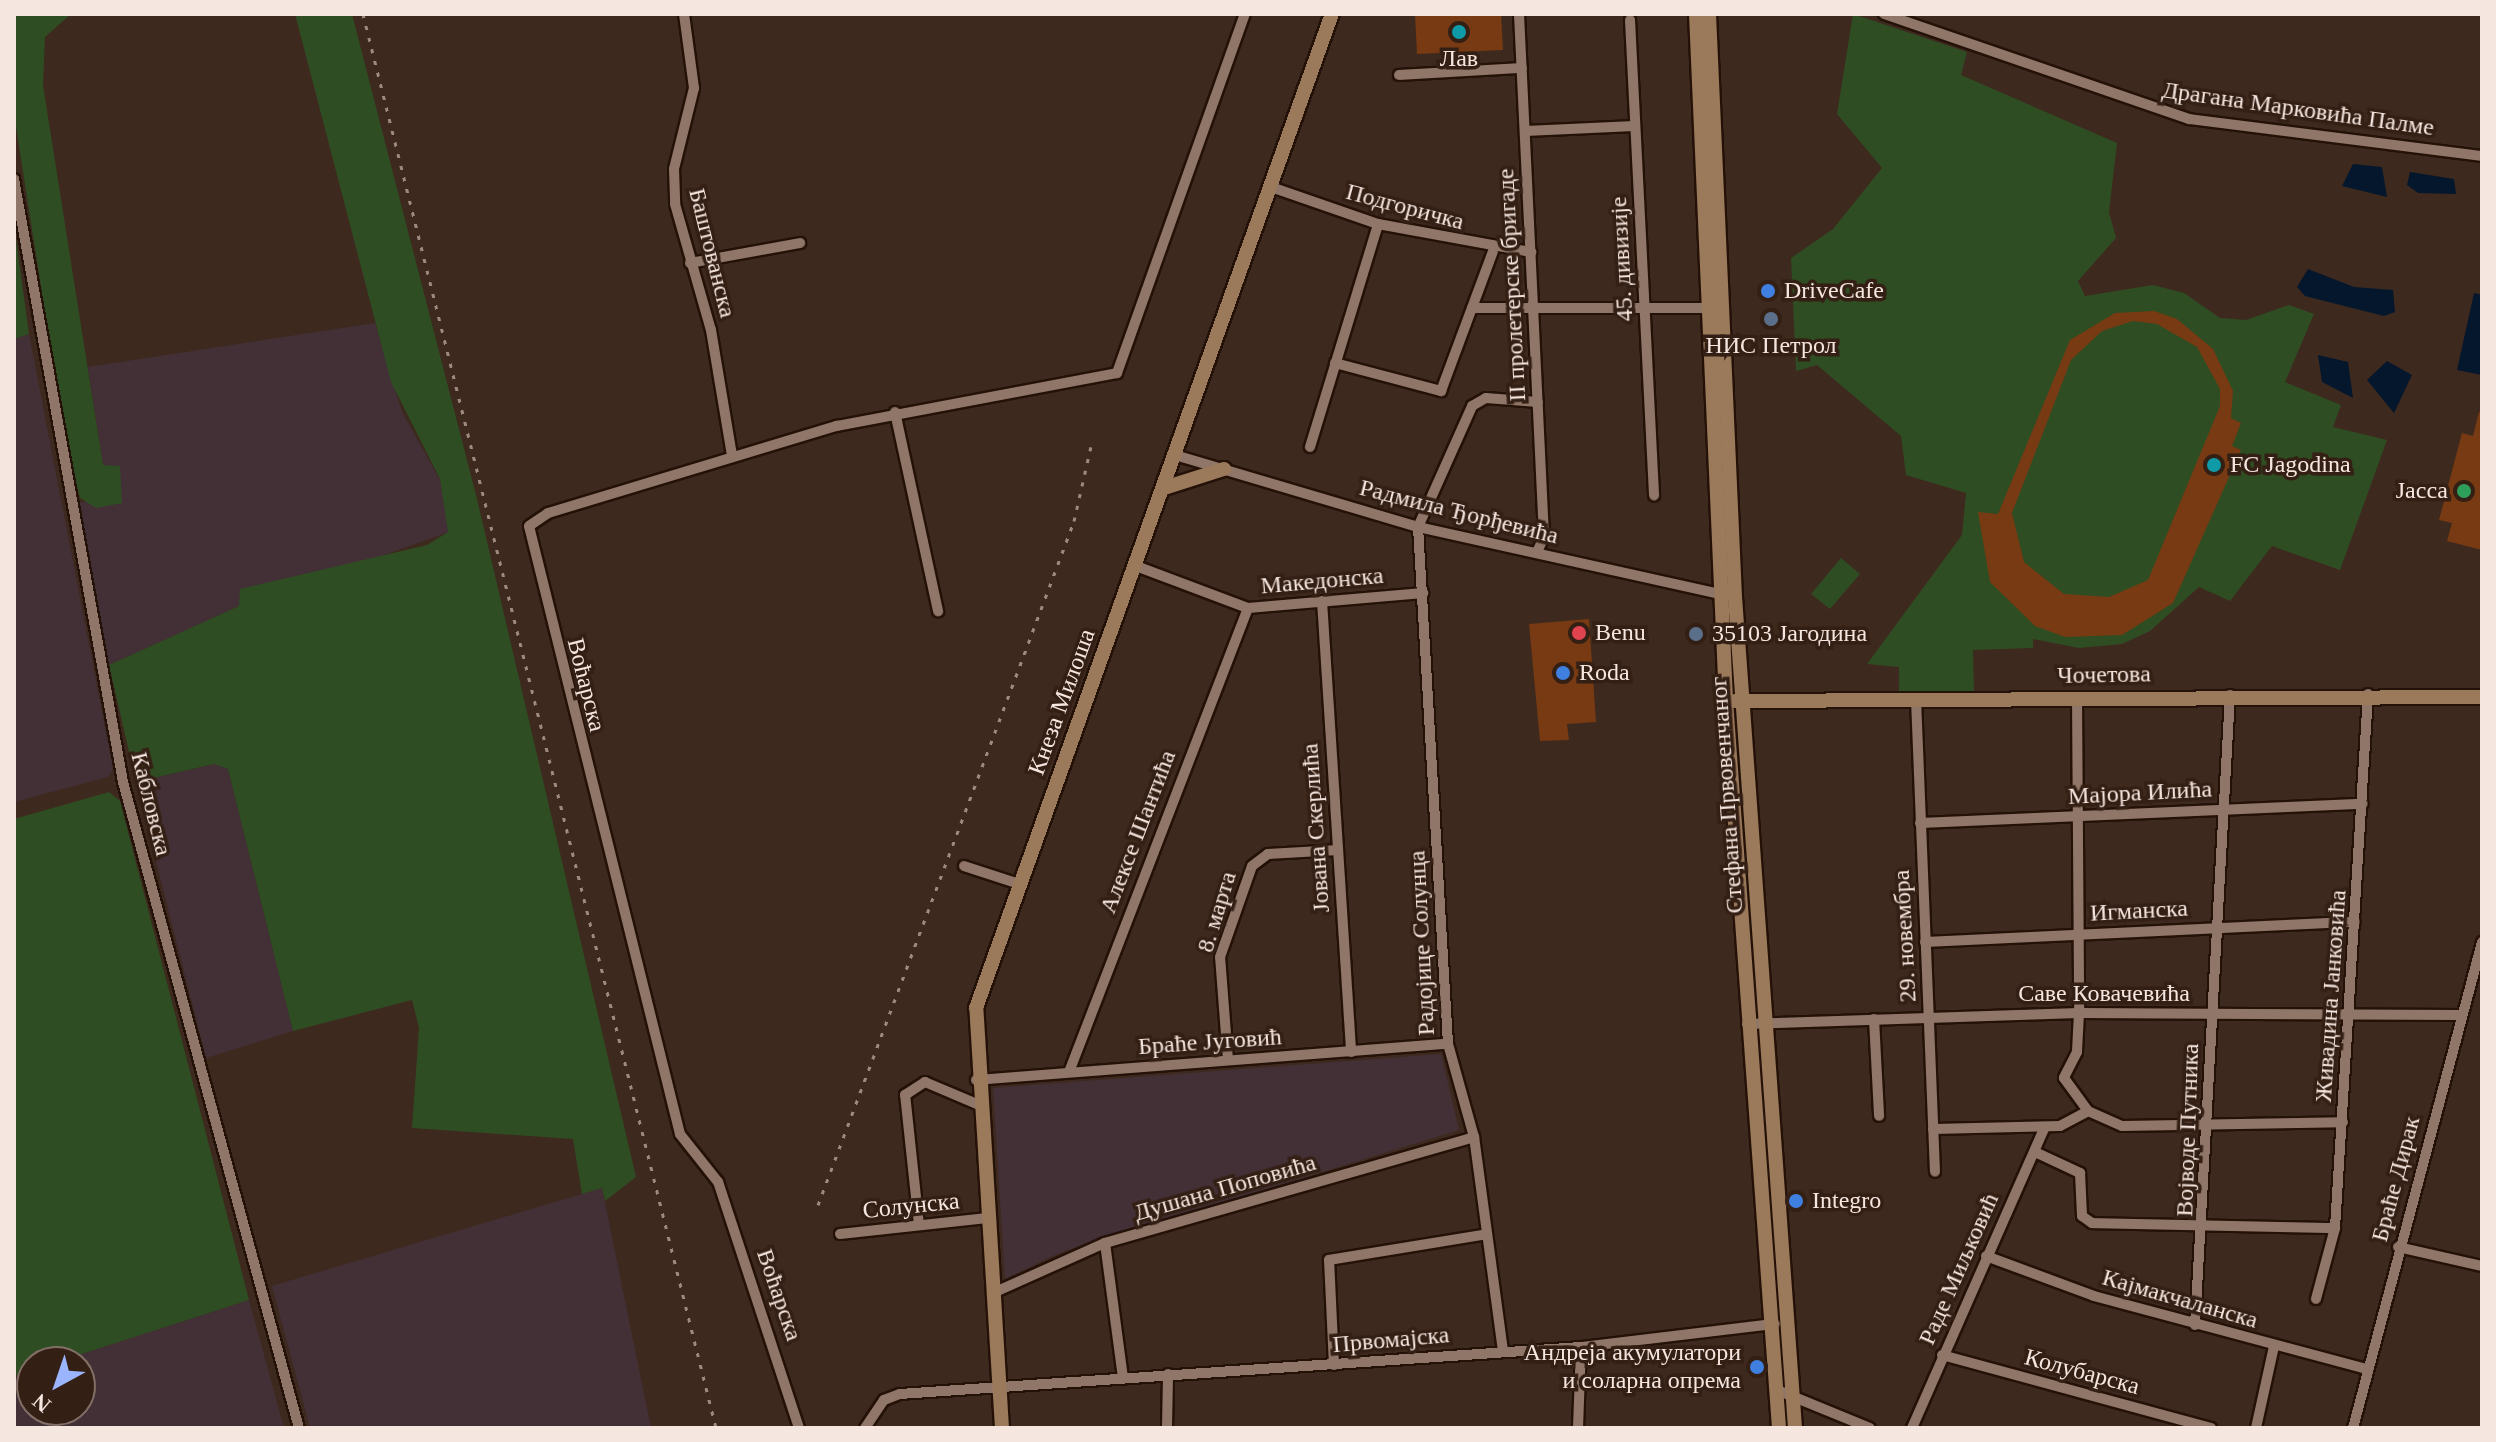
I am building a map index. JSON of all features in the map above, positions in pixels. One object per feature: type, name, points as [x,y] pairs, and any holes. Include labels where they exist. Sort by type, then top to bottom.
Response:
[{"type":"street","name":"Баштованска","points":[[684,14],[694,97],[674,169],[690,263],[711,330],[732,456]]},
{"type":"street","name":"Воћарска","points":[[799,1428],[718,1182],[680,1134],[529,539],[536,517],[732,456],[895,412],[1117,373],[1245,14]]},
{"type":"street","name":"Кнеза Милоша","points":[[1002,1428],[977,1104],[976,1008],[1332,14]]},
{"type":"street","name":"II пролетерске бригаде","points":[[1519,14],[1544,537],[1537,552]]},
{"type":"street","name":"Стефана Првовенчаног","points":[[1696,14],[1714,257],[1708,308],[1728,596],[1742,701],[1766,1024],[1779,1428]]},
{"type":"street","name":"Стефана Првовенчаног","points":[[1709,14],[1714,257],[1728,596],[1726,701],[1747,1024],[1778,1324],[1794,1400],[1795,1428]]},
{"type":"street","name":"Драгана Марковића Палме","points":[[1884,14],[2176,116],[2482,156]]},
{"type":"street","name":"45. дивизије","points":[[1630,20],[1654,495]]},
{"type":"street","points":[[1399,75],[1522,68]]},
{"type":"street","points":[[1525,131],[1635,126]]},
{"type":"street","name":"Кабловска","points":[[14,179],[123,782],[299,1428]]},
{"type":"street","name":"Подгоричка","points":[[1271,187],[1378,224],[1493,251],[1531,252]]},
{"type":"street","points":[[1310,447],[1378,224]]},
{"type":"street","points":[[690,263],[800,243]]},
{"type":"street","points":[[1335,363],[1441,391],[1493,251]]},
{"type":"street","points":[[1472,308],[1534,313],[1708,308]]},
{"type":"street","points":[[1418,527],[1472,406],[1486,398],[1538,402]]},
{"type":"street","points":[[895,412],[938,611]]},
{"type":"street","name":"Радмила Ђорђевића","points":[[1175,455],[1418,527],[1728,596]]},
{"type":"street","points":[[1164,488],[1224,469]]},
{"type":"street","name":"Радојице Солунца","points":[[1418,527],[1448,1044],[1474,1137],[1503,1351]]},
{"type":"street","name":"Македонска","points":[[1136,566],[1248,608],[1423,593]]},
{"type":"street","name":"Јована Скерлића","points":[[1322,601],[1351,1052]]},
{"type":"street","name":"Алексе Шантића","points":[[1069,1072],[1248,608]]},
{"type":"street","name":"Чочетова","points":[[1726,701],[2368,694],[2482,697]]},
{"type":"street","name":"Живадина Јанковића","points":[[2316,1299],[2335,1228],[2368,694]]},
{"type":"street","name":"Војводе Путника","points":[[2195,1325],[2211,1122],[2212,1014],[2227,808],[2230,695]]},
{"type":"street","points":[[2077,697],[2081,934],[2079,1013],[2077,1052],[2064,1078],[2088,1111],[2122,1126],[2343,1122]]},
{"type":"street","name":"29. новембра","points":[[1916,699],[1935,1172]]},
{"type":"street","name":"Мајора Илића","points":[[1920,823],[2363,804]]},
{"type":"street","name":"8. марта","points":[[1228,1060],[1220,957],[1252,866],[1268,854],[1338,850]]},
{"type":"street","points":[[964,866],[1019,884]]},
{"type":"street","name":"Игманска","points":[[1925,942],[2217,926],[2355,922]]},
{"type":"street","name":"Браће Дирак","points":[[2353,1428],[2461,1015],[2479,969],[2482,942]]},
{"type":"street","name":"Саве Ковачевића","points":[[1747,1024],[2079,1013],[2350,1012],[2461,1015]]},
{"type":"street","points":[[1874,1019],[1879,1116]]},
{"type":"street","name":"Браће Југовић","points":[[976,1080],[1448,1044]]},
{"type":"street","points":[[919,1225],[905,1095],[925,1082],[977,1104]]},
{"type":"street","points":[[1933,1129],[2045,1127],[2088,1111]]},
{"type":"street","name":"Раде Миљковић","points":[[1912,1428],[2045,1127]]},
{"type":"street","name":"Душана Поповића","points":[[993,1293],[1105,1243],[1474,1137]]},
{"type":"street","points":[[2035,1152],[2080,1173],[2082,1216],[2092,1223],[2335,1228]]},
{"type":"street","name":"Солунска","points":[[840,1234],[987,1218]]},
{"type":"street","points":[[1334,1365],[1329,1260],[1487,1234]]},
{"type":"street","points":[[1105,1243],[1123,1378]]},
{"type":"street","points":[[2398,1247],[2482,1266]]},
{"type":"street","name":"Кајмакчаланска","points":[[1986,1256],[2195,1325],[2367,1369]]},
{"type":"street","name":"Првомајска","points":[[999,1386],[1581,1347],[1778,1324]]},
{"type":"street","points":[[2256,1428],[2274,1346]]},
{"type":"street","points":[[1578,1428],[1581,1347]]},
{"type":"street","name":"Колубарска","points":[[1942,1355],[2211,1428]]},
{"type":"street","points":[[1167,1428],[1168,1374]]},
{"type":"street","points":[[865,1428],[884,1400],[900,1394],[999,1386]]},
{"type":"street","points":[[1777,1390],[1794,1400],[1870,1428]]},
{"type":"shaded area","points":[[375,323],[402,412],[440,480],[449,532],[239,606],[109,665],[74,502],[122,502],[103,466],[88,367]]},
{"type":"shaded area","points":[[29,334],[113,769],[108,777],[14,802],[14,339]]},
{"type":"shaded area","points":[[215,764],[228,769],[293,1031],[206,1058],[136,782]]},
{"type":"shaded area","points":[[1441,1054],[1459,1130],[1059,1253],[1005,1279],[993,1088]]},
{"type":"shaded area","points":[[602,1188],[651,1428],[310,1428],[272,1286]]},
{"type":"shaded area","points":[[249,1300],[284,1428],[14,1428],[16,1375],[16,1426],[96,1426],[96,1349]]},
{"type":"green space","points":[[14,14],[71,14],[45,37],[43,85],[103,465],[120,466],[122,503],[96,508],[80,498],[65,440],[14,114]]},
{"type":"green space","points":[[295,14],[352,14],[477,499],[636,1177],[605,1201],[602,1188],[582,1194],[573,1139],[412,1128],[419,1028],[412,1000],[293,1031],[228,769],[214,764],[136,782],[109,665],[239,606],[240,589],[427,545],[448,532],[440,479],[391,382]]},
{"type":"green space","points":[[1853,14],[1967,52],[1961,75],[2117,143],[2109,212],[2116,238],[2078,281],[2085,296],[2153,285],[2184,293],[2220,318],[2246,320],[2289,305],[2314,314],[2285,382],[2341,405],[2333,427],[2387,440],[2340,570],[2272,546],[2230,601],[2199,587],[2150,631],[2122,644],[2079,648],[2033,639],[2033,648],[1973,650],[1974,693],[1899,695],[1899,667],[1867,664],[1962,535],[1966,493],[1906,475],[1901,436],[1817,365],[1796,371],[1791,258],[1833,229],[1882,168],[1837,114]]},
{"type":"green space","points":[[14,224],[29,334],[14,339]]},
{"type":"green space","points":[[1841,558],[1860,574],[1830,609],[1811,594]]},
{"type":"green space","points":[[109,792],[120,801],[249,1300],[96,1349],[96,1346],[16,1346],[14,1376],[14,819]]},
{"type":"water","points":[[2353,164],[2382,167],[2387,197],[2342,186]]},
{"type":"water","points":[[2410,172],[2454,179],[2456,194],[2418,193],[2407,185]]},
{"type":"water","points":[[2308,269],[2354,287],[2393,290],[2395,312],[2384,316],[2305,296],[2297,287]]},
{"type":"water","points":[[2474,293],[2482,295],[2482,375],[2457,370]]},
{"type":"water","points":[[2318,355],[2348,362],[2353,398],[2322,382]]},
{"type":"water","points":[[2387,361],[2412,375],[2394,413],[2367,380]]},
{"type":"building","name":"Лав","points":[[1415,14],[1501,14],[1503,50],[1417,54]]},
{"type":"building","name":"FC Jagodina","points":[[2154,311],[2177,319],[2213,349],[2233,391],[2231,418],[2241,423],[2232,446],[2241,450],[2173,603],[2122,635],[2065,637],[2035,626],[1990,582],[1978,512],[1998,514],[2070,340],[2115,313]],"holes":[[[2133,321],[2157,324],[2197,347],[2220,389],[2220,406],[2148,580],[2109,597],[2064,594],[2024,562],[2012,513],[2071,360],[2102,331]]]},
{"type":"building","name":"Јасса","points":[[2479,412],[2482,412],[2482,550],[2447,541],[2452,523],[2439,520],[2462,433],[2473,436]]},
{"type":"building","name":"Roda","points":[[1589,619],[1596,722],[1567,724],[1569,740],[1540,741],[1529,624]]},
{"type":"railway","points":[[363,14],[716,1428]]},
{"type":"railway","points":[[818,1205],[1074,521],[1091,446]]},
{"type":"place","name":"Лав","points":[[1459,32]]},
{"type":"place","name":"DriveCafe","points":[[1768,291]]},
{"type":"place","name":"НИС Петрол","points":[[1771,319]]},
{"type":"place","name":"FC Jagodina","points":[[2214,465]]},
{"type":"place","name":"Јасса","points":[[2464,491]]},
{"type":"place","name":"Benu","points":[[1579,633]]},
{"type":"place","name":"35103 Јагодина","points":[[1696,634]]},
{"type":"place","name":"Roda","points":[[1563,673]]},
{"type":"place","name":"Integro","points":[[1796,1201]]},
{"type":"place","name":"Андреја акумулатори и соларна опрема","points":[[1757,1367]]}]
